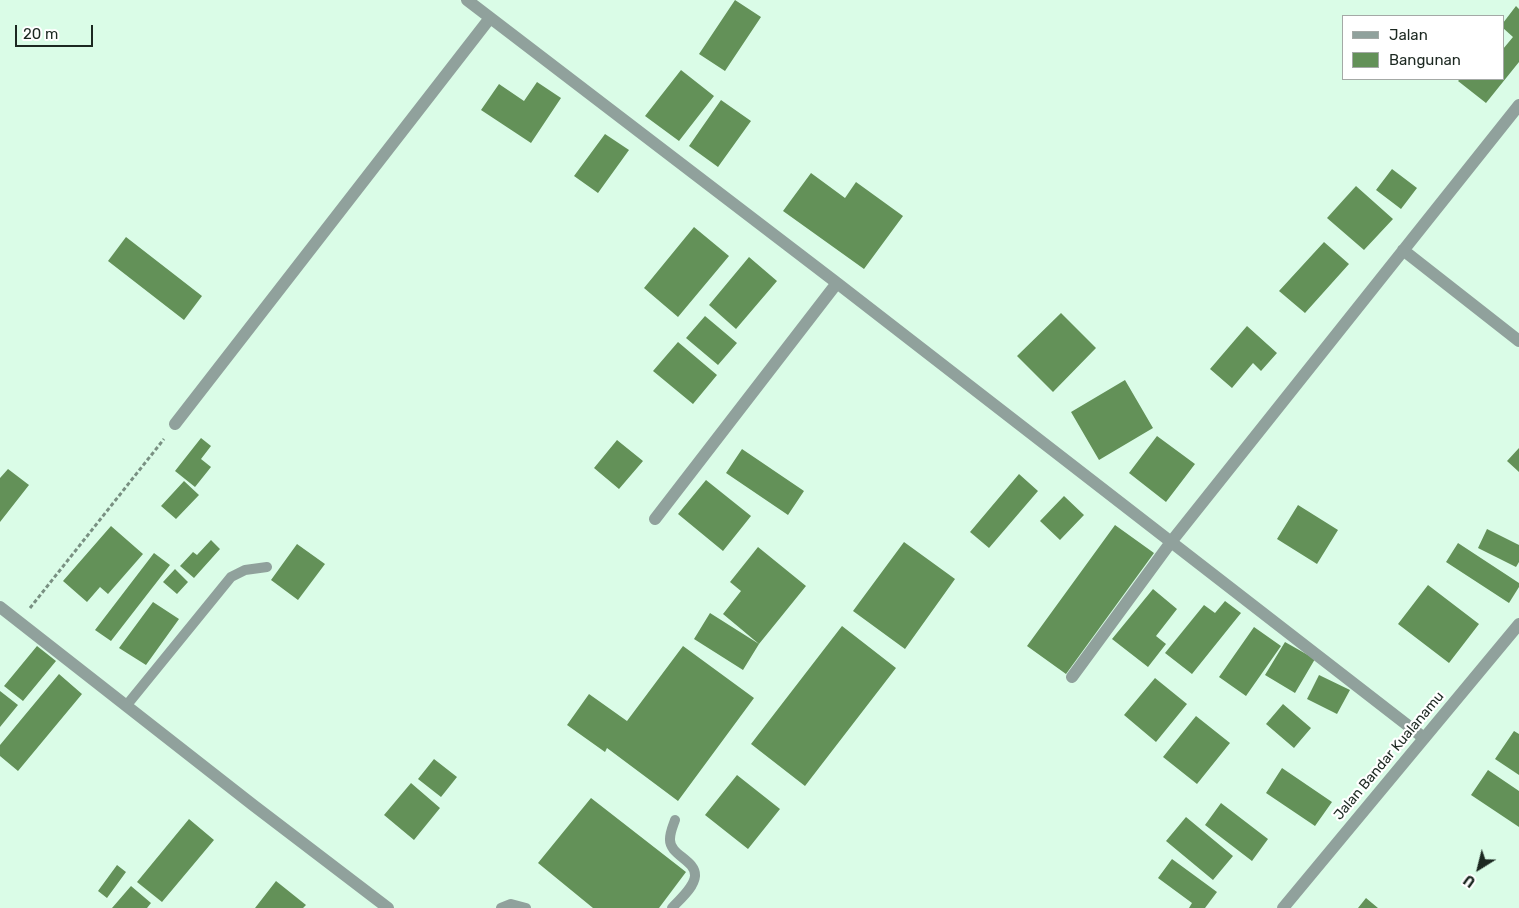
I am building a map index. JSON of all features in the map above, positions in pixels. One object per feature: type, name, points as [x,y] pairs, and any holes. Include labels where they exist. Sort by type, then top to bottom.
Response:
[{"type":"street","points":[[467,0],[837,283],[1424,738]]},
{"type":"street","points":[[176,424],[490,18]]},
{"type":"street","points":[[1072,677],[1170,542],[1519,105]]},
{"type":"street","points":[[1403,250],[1519,341]]},
{"type":"street","points":[[655,518],[837,283]]},
{"type":"street","points":[[0,607],[388,908]]},
{"type":"street","name":"Jalan Bandar Kualanamu","points":[[1283,908],[1519,624]]},
{"type":"lane","points":[[126,706],[231,578],[245,570],[267,567]]},
{"type":"lane","points":[[672,908],[691,886],[695,876],[692,868],[673,849],[670,841],[675,820]]},
{"type":"lane","points":[[501,908],[510,904],[526,908]]},
{"type":"path","points":[[20,622],[176,424]]},
{"type":"building","points":[[735,0],[761,17],[725,71],[699,54]]},
{"type":"building","points":[[1516,6],[1519,9],[1519,62],[1486,103],[1458,81],[1504,80],[1504,48],[1513,37],[1504,29],[1504,22]]},
{"type":"building","points":[[681,70],[714,96],[679,141],[645,116]]},
{"type":"building","points":[[537,82],[561,98],[531,143],[481,110],[499,84],[524,101]]},
{"type":"building","points":[[721,100],[751,121],[718,167],[689,146]]},
{"type":"building","points":[[605,134],[629,150],[598,193],[574,176]]},
{"type":"building","points":[[1392,169],[1417,188],[1401,209],[1376,190]]},
{"type":"building","points":[[811,173],[845,198],[856,182],[903,216],[864,269],[783,211]]},
{"type":"building","points":[[1356,186],[1393,219],[1364,250],[1327,218]]},
{"type":"building","points":[[694,227],[729,256],[678,317],[644,288]]},
{"type":"building","points":[[126,237],[202,296],[184,320],[108,261]]},
{"type":"building","points":[[1324,242],[1349,264],[1305,313],[1279,291]]},
{"type":"building","points":[[749,257],[777,281],[736,329],[709,305]]},
{"type":"building","points":[[1061,313],[1096,348],[1053,392],[1017,356]]},
{"type":"building","points":[[705,316],[737,343],[718,365],[686,338]]},
{"type":"building","points":[[1247,326],[1277,353],[1261,371],[1253,363],[1232,388],[1210,369]]},
{"type":"building","points":[[678,342],[717,375],[693,404],[653,371]]},
{"type":"building","points":[[1125,380],[1153,428],[1099,460],[1071,412]]},
{"type":"building","points":[[1157,436],[1195,464],[1166,502],[1129,473]]},
{"type":"building","points":[[201,438],[211,446],[201,459],[211,467],[195,487],[175,471]]},
{"type":"building","points":[[617,440],[643,461],[619,489],[594,468]]},
{"type":"building","points":[[1519,448],[1519,472],[1507,461]]},
{"type":"building","points":[[742,449],[804,491],[788,515],[726,473]]},
{"type":"building","points":[[8,469],[29,485],[0,522],[0,478]]},
{"type":"building","points":[[1019,474],[1038,491],[989,548],[970,532]]},
{"type":"building","points":[[706,480],[751,516],[723,551],[678,514]]},
{"type":"building","points":[[184,481],[199,495],[176,519],[161,506]]},
{"type":"building","points":[[1064,496],[1084,515],[1060,540],[1040,521]]},
{"type":"building","points":[[1298,505],[1338,530],[1317,564],[1277,539]]},
{"type":"building","points":[[1115,525],[1154,553],[1066,674],[1027,646]]},
{"type":"building","points":[[111,526],[143,554],[108,594],[100,587],[87,602],[63,581]]},
{"type":"building","points":[[1487,529],[1519,545],[1519,562],[1516,567],[1478,548]]},
{"type":"building","points":[[211,540],[220,549],[194,578],[180,566],[193,552],[197,555]]},
{"type":"building","points":[[904,542],[955,579],[905,649],[853,611]]},
{"type":"building","points":[[1458,543],[1519,583],[1519,587],[1509,603],[1446,562]]},
{"type":"building","points":[[297,544],[325,564],[298,600],[271,580]]},
{"type":"building","points":[[758,547],[806,586],[759,644],[723,614],[741,591],[730,582]]},
{"type":"building","points":[[154,553],[170,565],[111,641],[95,630]]},
{"type":"building","points":[[175,569],[188,582],[177,594],[163,582]]},
{"type":"building","points":[[1428,585],[1479,624],[1449,663],[1398,624]]},
{"type":"building","points":[[1153,589],[1177,609],[1156,636],[1166,644],[1148,667],[1112,639]]},
{"type":"building","points":[[1225,601],[1241,613],[1192,674],[1165,653],[1204,605],[1215,613]]},
{"type":"building","points":[[153,602],[179,619],[146,665],[119,648]]},
{"type":"building","points":[[710,613],[759,644],[743,670],[694,639]]},
{"type":"building","points":[[842,626],[896,668],[805,786],[751,744]]},
{"type":"building","points":[[1254,627],[1281,646],[1246,696],[1219,677]]},
{"type":"building","points":[[1285,642],[1315,659],[1295,693],[1265,675]]},
{"type":"building","points":[[37,646],[56,661],[23,701],[4,686]]},
{"type":"building","points":[[683,646],[754,698],[678,801],[607,748],[605,752],[567,725],[589,694],[627,721]]},
{"type":"building","points":[[59,674],[82,694],[18,771],[0,756],[0,745]]},
{"type":"building","points":[[1319,675],[1350,690],[1337,714],[1307,699]]},
{"type":"building","points":[[1155,678],[1187,704],[1156,742],[1124,715]]},
{"type":"building","points":[[0,691],[18,705],[0,727]]},
{"type":"building","points":[[1283,704],[1311,728],[1294,748],[1266,724]]},
{"type":"building","points":[[1196,716],[1230,743],[1197,784],[1163,757]]},
{"type":"building","points":[[1514,731],[1519,734],[1519,775],[1495,759]]},
{"type":"building","points":[[434,759],[457,777],[441,797],[418,779]]},
{"type":"building","points":[[1282,768],[1332,802],[1315,826],[1266,793]]},
{"type":"building","points":[[1488,770],[1519,791],[1519,827],[1471,795]]},
{"type":"building","points":[[737,775],[780,809],[748,849],[705,815]]},
{"type":"building","points":[[411,783],[440,808],[414,840],[384,815]]},
{"type":"building","points":[[591,798],[686,872],[659,908],[593,908],[538,863]]},
{"type":"building","points":[[1221,803],[1268,839],[1252,861],[1205,825]]},
{"type":"building","points":[[1186,817],[1233,856],[1213,880],[1166,841]]},
{"type":"building","points":[[189,819],[214,840],[162,902],[137,882]]},
{"type":"building","points":[[1172,859],[1217,892],[1205,908],[1189,908],[1192,903],[1158,878]]},
{"type":"building","points":[[117,865],[126,872],[107,898],[98,891]]},
{"type":"building","points":[[276,881],[306,905],[303,908],[255,908]]},
{"type":"building","points":[[131,886],[151,903],[147,908],[112,908]]},
{"type":"building","points":[[1366,898],[1378,908],[1358,908]]}]
